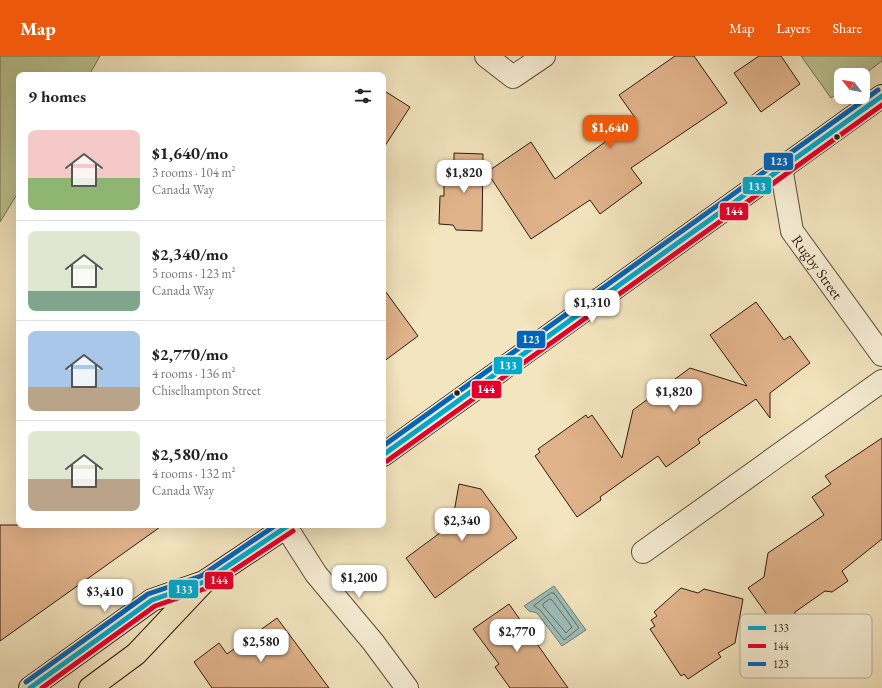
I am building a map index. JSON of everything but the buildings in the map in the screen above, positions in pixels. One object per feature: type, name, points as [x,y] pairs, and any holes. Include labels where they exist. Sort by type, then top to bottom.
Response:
[{"type":"main road","points":[[386,453],[882,96]]},
{"type":"main road","points":[[90,688],[136,654],[204,582],[284,528]]},
{"type":"main road","points":[[30,688],[152,600],[204,582]]},
{"type":"street","points":[[486,56],[514,77],[544,56]]},
{"type":"street","name":"Rugby Street","points":[[782,167],[792,231],[882,355]]},
{"type":"street","points":[[643,552],[882,381]]},
{"type":"street","points":[[288,528],[316,574],[374,642],[407,688]]},
{"type":"green space","points":[[0,56],[100,56],[91,72],[16,72],[16,196],[0,222]]},
{"type":"green space","points":[[801,56],[882,56],[882,61],[870,70],[870,68],[834,68],[834,96],[831,98]]},
{"type":"water","points":[[554,586],[586,630],[562,646],[537,613],[529,611],[524,606]]},
{"type":"transit line","name":"123","points":[[386,444],[878,90]]},
{"type":"transit line","name":"133","points":[[386,453],[882,96]]},
{"type":"transit line","name":"144","points":[[387,461],[882,105]]},
{"type":"transit line","name":"123","points":[[26,682],[148,594],[201,576],[272,528]]},
{"type":"transit line","name":"133","points":[[30,688],[152,600],[204,582],[285,528]]},
{"type":"transit line","name":"144","points":[[42,688],[155,606],[207,588],[293,531]]}]
